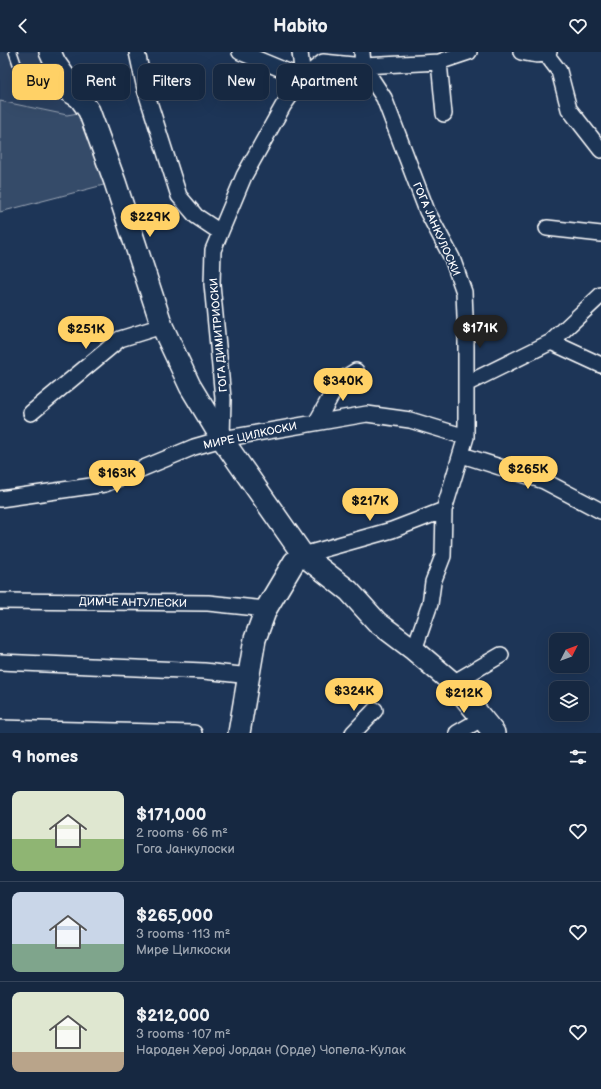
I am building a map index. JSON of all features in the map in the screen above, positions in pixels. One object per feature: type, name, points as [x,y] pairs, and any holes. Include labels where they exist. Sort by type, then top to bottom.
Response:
[{"type":"street","points":[[50,52],[55,63],[89,111],[115,182],[162,326],[190,386],[222,439],[303,555],[349,590],[377,622],[414,650],[453,683],[489,726],[457,733]]},
{"type":"street","points":[[137,52],[145,89],[179,196],[196,216],[220,232]]},
{"type":"street","points":[[240,52],[277,67]]},
{"type":"street","points":[[300,52],[301,64]]},
{"type":"street","name":"ГОГА ДИМИТРИОСКИ","points":[[320,64],[323,62],[362,59],[439,62],[462,53]]},
{"type":"street","points":[[536,53],[560,71],[569,108],[601,150]]},
{"type":"street","name":"ГОГА ЈАНКУЛОСКИ","points":[[362,59],[384,98],[427,211],[452,258],[464,292],[466,340],[466,437],[462,455],[444,510],[443,556],[433,582],[430,604],[414,650]]},
{"type":"street","points":[[439,62],[444,114]]},
{"type":"street","name":"ГОГА ДИМИТРИОСКИ","points":[[222,439],[223,398],[212,284],[213,250],[244,176],[287,100]]},
{"type":"street","points":[[547,228],[601,234]]},
{"type":"street","points":[[466,384],[551,342],[601,295]]},
{"type":"street","points":[[31,413],[120,339],[162,326]]},
{"type":"street","points":[[551,342],[601,365]]},
{"type":"street","points":[[317,421],[332,394],[343,379],[356,371]]},
{"type":"street","name":"МИРЕ ЦИЛКОСКИ","points":[[0,499],[105,484],[194,448],[222,439],[317,421],[367,414],[410,420],[466,437]]},
{"type":"street","points":[[462,455],[544,481],[601,511]]},
{"type":"street","points":[[225,733],[239,733],[250,676],[255,639],[266,609],[294,562],[303,555],[392,530],[444,510]]},
{"type":"street","name":"ДИМЧЕ АНТУЛЕСКИ","points":[[0,601],[208,603],[266,609]]},
{"type":"street","points":[[453,683],[501,655]]},
{"type":"street","points":[[0,662],[204,671],[250,676]]},
{"type":"street","points":[[353,733],[375,710]]},
{"type":"street","points":[[0,728],[194,733]]},
{"type":"lane","points":[[13,52],[23,81],[60,94],[89,111]]},
{"type":"shaded area","points":[[0,52],[50,52],[58,64],[12,64],[12,100],[64,100],[64,73],[72,85],[72,100],[82,100],[89,111],[67,115],[0,101]]},
{"type":"shaded area","points":[[0,101],[67,115],[89,111],[115,182],[0,212]]}]
